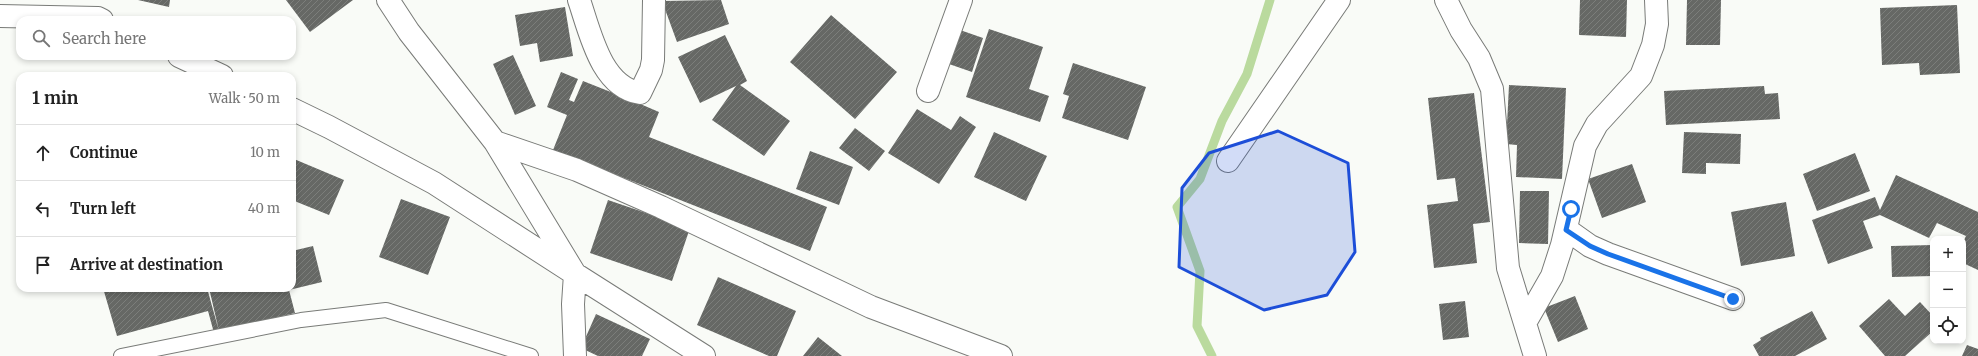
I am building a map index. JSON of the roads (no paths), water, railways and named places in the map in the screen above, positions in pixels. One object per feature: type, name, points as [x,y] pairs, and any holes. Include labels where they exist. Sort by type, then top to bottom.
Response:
[{"type":"street","points":[[388,0],[414,38],[495,142],[575,274],[573,304],[575,356]]},
{"type":"street","points":[[579,0],[598,57],[620,85],[630,91],[640,93],[651,70],[654,0]]},
{"type":"street","points":[[928,91],[961,0]]},
{"type":"street","points":[[1228,161],[1339,0]]},
{"type":"street","points":[[1446,0],[1461,30],[1479,58],[1492,89],[1508,268],[1535,356]]},
{"type":"street","points":[[1525,323],[1552,276],[1566,230],[1585,146],[1597,124],[1641,76],[1653,45],[1657,24],[1656,0]]},
{"type":"street","points":[[0,16],[16,16]]},
{"type":"street","points":[[188,60],[213,72]]},
{"type":"street","points":[[296,111],[329,126],[434,183],[704,356]]},
{"type":"street","points":[[495,142],[577,170],[661,207],[871,307],[1001,356]]},
{"type":"street","points":[[1566,230],[1590,246],[1608,254],[1733,299]]},
{"type":"lane","points":[[121,356],[301,320],[386,310],[531,356]]},
{"type":"waterway","points":[[1212,356],[1197,326],[1200,271],[1177,207],[1200,179],[1222,121],[1247,74],[1270,0]]}]
